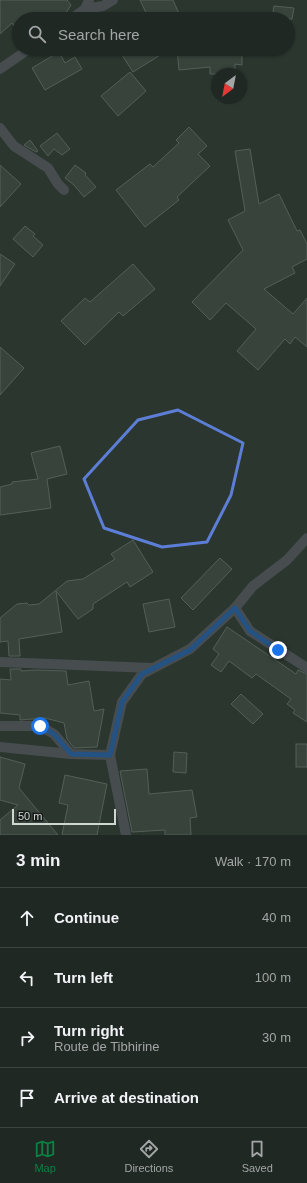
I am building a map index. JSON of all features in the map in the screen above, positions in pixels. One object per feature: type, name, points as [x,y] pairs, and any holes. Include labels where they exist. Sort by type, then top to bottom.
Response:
[{"type":"street","points":[[80,12],[90,0]]},
{"type":"street","points":[[84,9],[103,6],[113,0]]},
{"type":"street","points":[[0,69],[19,56]]},
{"type":"street","points":[[0,128],[14,146],[48,168],[58,184],[64,190]]},
{"type":"street","points":[[126,835],[110,755],[122,702],[142,674],[190,650],[235,608],[253,586],[287,560],[307,538]]},
{"type":"street","points":[[235,608],[250,631],[307,668]]},
{"type":"street","points":[[0,662],[154,668]]},
{"type":"street","points":[[0,726],[40,726],[54,734],[71,754]]},
{"type":"street","points":[[0,747],[71,754],[110,755]]},
{"type":"highlighted area","points":[[178,410],[243,443],[231,495],[207,542],[162,547],[104,528],[84,479],[138,420]]},
{"type":"building","points":[[0,0],[67,0],[71,5],[66,12],[12,12],[12,23],[0,34]]},
{"type":"building","points":[[140,0],[173,0],[178,12],[146,12]]},
{"type":"building","points":[[274,6],[294,8],[293,12],[273,12]]},
{"type":"building","points":[[52,56],[61,56],[65,63],[75,57],[82,69],[45,90],[32,68]]},
{"type":"building","points":[[123,56],[159,56],[133,72]]},
{"type":"building","points":[[178,56],[242,56],[242,65],[235,64],[235,68],[211,68],[210,74],[210,67],[179,70]]},
{"type":"building","points":[[130,72],[146,91],[118,116],[101,96]]},
{"type":"building","points":[[189,127],[207,146],[198,154],[210,166],[177,197],[179,200],[145,227],[116,190],[150,164],[153,167],[179,143],[176,140]]},
{"type":"building","points":[[57,133],[70,149],[62,155],[54,149],[48,156],[40,146]]},
{"type":"building","points":[[30,140],[38,151],[36,152],[24,145]]},
{"type":"building","points":[[250,149],[259,204],[279,194],[297,231],[300,230],[307,244],[307,259],[292,267],[295,273],[264,289],[293,314],[307,298],[307,347],[295,337],[290,344],[285,339],[258,370],[237,351],[256,329],[226,303],[210,320],[192,302],[243,250],[228,220],[245,211],[235,151]]},
{"type":"building","points":[[0,165],[21,184],[0,207]]},
{"type":"building","points":[[75,165],[86,173],[85,175],[96,187],[84,197],[74,185],[65,178]]},
{"type":"building","points":[[25,226],[35,234],[33,236],[43,245],[33,257],[13,239]]},
{"type":"building","points":[[0,254],[15,264],[0,286]]},
{"type":"building","points":[[133,264],[155,289],[123,316],[119,312],[85,345],[61,321],[85,298],[90,302]]},
{"type":"building","points":[[0,347],[24,368],[0,395]]},
{"type":"building","points":[[60,446],[67,474],[47,479],[51,508],[0,515],[0,487],[12,484],[12,482],[38,479],[31,453]]},
{"type":"building","points":[[133,540],[153,572],[130,587],[127,582],[93,604],[93,609],[78,619],[56,591],[62,632],[19,639],[20,656],[9,656],[8,641],[0,642],[0,618],[17,604],[39,604],[67,581],[83,579],[115,559],[111,554]]},
{"type":"building","points":[[220,558],[232,569],[193,610],[181,598]]},
{"type":"building","points":[[169,599],[175,627],[149,632],[143,604]]},
{"type":"building","points":[[227,627],[296,674],[298,670],[307,674],[307,722],[293,713],[295,710],[287,704],[291,699],[256,674],[252,678],[229,661],[221,672],[211,665],[219,654],[213,649]]},
{"type":"building","points":[[10,669],[21,669],[21,671],[66,671],[68,685],[89,681],[94,711],[104,709],[97,747],[74,748],[67,739],[64,723],[45,718],[20,720],[20,715],[0,713],[0,679],[11,680]]},
{"type":"building","points":[[241,694],[263,714],[253,724],[231,704]]},
{"type":"building","points":[[296,744],[307,744],[307,767],[296,767]]},
{"type":"building","points":[[174,752],[187,753],[186,773],[173,772]]},
{"type":"building","points":[[0,757],[25,764],[19,788],[58,835],[0,835],[0,820],[18,805],[0,800]]},
{"type":"building","points":[[147,769],[149,794],[192,790],[197,817],[190,818],[191,835],[165,835],[165,830],[132,832],[120,771]]},
{"type":"building","points":[[65,775],[107,784],[97,835],[62,835],[68,805],[59,803]]},
{"type":"route","points":[[40,726],[54,734],[71,754],[110,755],[122,702],[142,674],[190,650],[235,608],[250,631],[278,650]]}]
